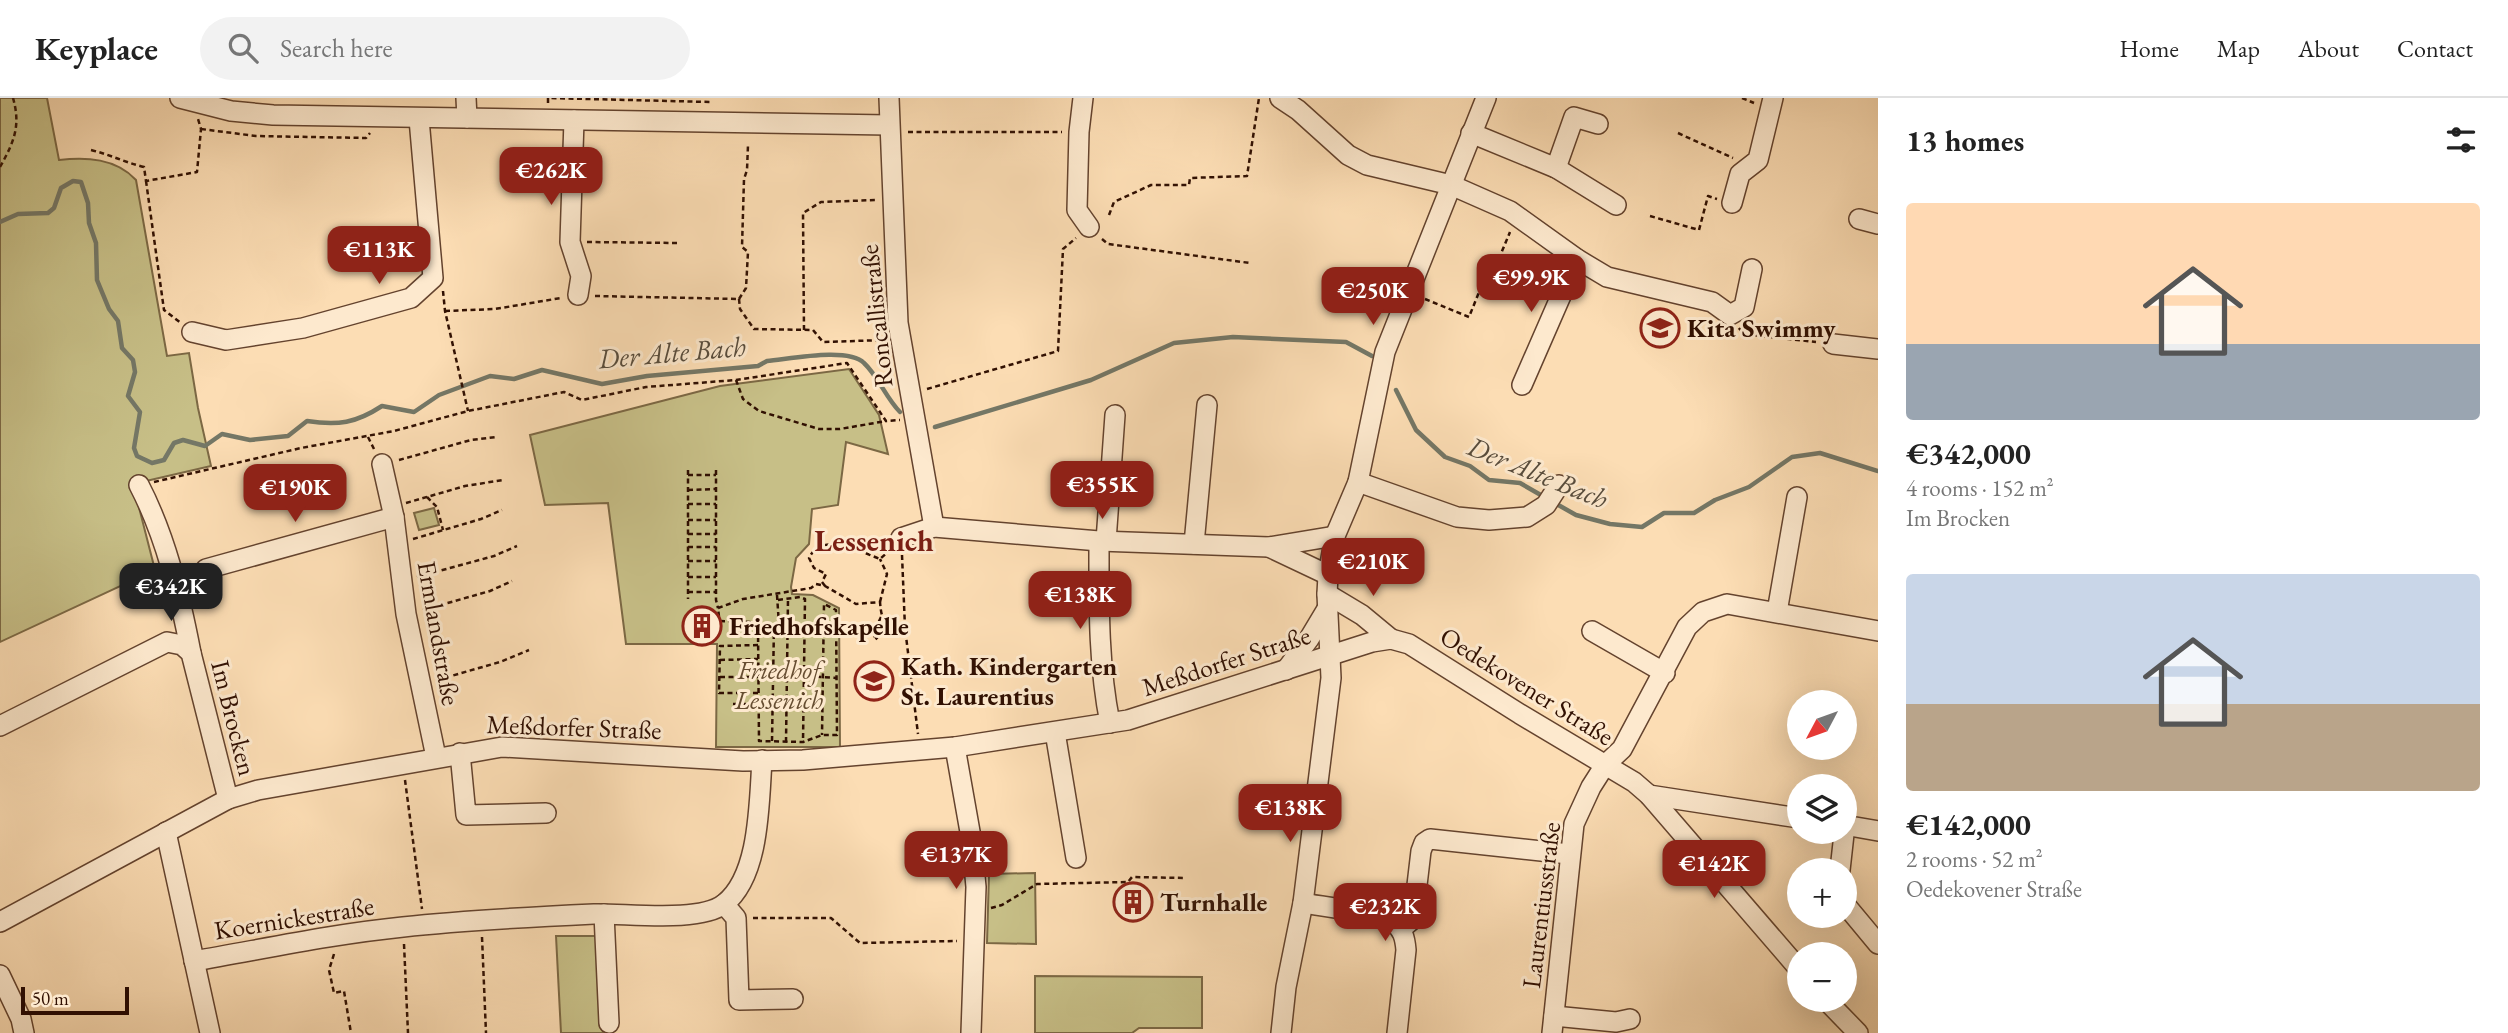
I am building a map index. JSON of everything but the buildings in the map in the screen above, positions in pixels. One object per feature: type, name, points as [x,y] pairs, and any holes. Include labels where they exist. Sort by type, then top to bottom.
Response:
[{"type":"street","points":[[180,98],[202,106],[273,116],[889,125]]},
{"type":"street","points":[[466,98],[467,118]]},
{"type":"street","name":"Roncallistraße","points":[[889,98],[898,323],[934,527]]},
{"type":"street","points":[[1083,98],[1079,132],[1077,210],[1089,227]]},
{"type":"street","points":[[1280,98],[1298,110],[1349,155],[1367,165],[1451,185],[1516,216],[1607,277],[1712,302],[1730,315],[1744,307],[1752,269]]},
{"type":"street","points":[[1281,1033],[1286,987],[1303,903],[1332,678],[1327,593],[1335,536],[1358,482],[1385,352],[1486,98]]},
{"type":"street","points":[[1732,203],[1740,174],[1758,160],[1773,98]]},
{"type":"street","points":[[1556,168],[1574,117],[1598,124]]},
{"type":"street","points":[[191,331],[226,340],[303,328],[411,298],[433,278],[419,119]]},
{"type":"street","points":[[574,120],[570,242],[581,276],[578,295]]},
{"type":"street","points":[[1472,133],[1556,168],[1616,205]]},
{"type":"street","points":[[1522,384],[1577,259]]},
{"type":"street","points":[[1833,344],[1878,349]]},
{"type":"street","points":[[1194,544],[1207,405]]},
{"type":"street","points":[[1110,723],[1104,697],[1099,607],[1115,415]]},
{"type":"street","name":"Ermlandstraße","points":[[382,464],[400,510],[406,614],[436,757]]},
{"type":"street","points":[[1358,482],[1469,520],[1527,517],[1553,494]]},
{"type":"street","points":[[139,485],[154,514],[163,541],[191,653]]},
{"type":"street","points":[[1777,612],[1797,497]]},
{"type":"street","points":[[206,569],[400,510]]},
{"type":"street","points":[[901,538],[934,527],[1103,541],[1269,547],[1335,536]]},
{"type":"street","points":[[1269,547],[1327,593]]},
{"type":"street","points":[[1285,671],[1327,593]]},
{"type":"street","name":"Oedekovener Straße","points":[[1327,593],[1362,615],[1391,639],[1409,644],[1634,782],[1649,795],[1787,955]]},
{"type":"street","name":"Laurentiusstraße","points":[[1630,1019],[1553,1024],[1569,854],[1574,824],[1591,787],[1605,765],[1622,749],[1665,673],[1687,627],[1703,612],[1727,604],[1878,631]]},
{"type":"street","points":[[1592,631],[1665,673]]},
{"type":"street","points":[[1331,655],[1391,639]]},
{"type":"street","name":"Im Brocken","points":[[0,726],[167,642],[182,645],[191,653],[228,799]]},
{"type":"street","name":"Meßdorfer Straße","points":[[0,922],[228,799],[258,790],[502,747],[762,760],[955,747],[1128,720],[1331,655]]},
{"type":"street","points":[[1055,732],[1076,858]]},
{"type":"street","points":[[955,747],[972,843],[976,912],[971,1033]]},
{"type":"street","points":[[460,753],[466,815],[546,813]]},
{"type":"street","points":[[762,760],[751,863],[730,911],[739,1000],[793,999]]},
{"type":"street","name":"Oedekovener Straße","points":[[1649,795],[1787,816]]},
{"type":"street","points":[[1857,827],[1878,831]]},
{"type":"street","points":[[166,832],[210,1033]]},
{"type":"street","points":[[1401,929],[1413,919],[1421,852],[1424,843],[1430,839],[1569,854]]},
{"type":"street","points":[[1303,903],[1390,919],[1401,929],[1405,938],[1405,950],[1397,1033]]},
{"type":"street","name":"Koernickestraße","points":[[194,961],[424,925],[604,914],[691,915],[730,911]]},
{"type":"street","points":[[604,914],[609,1023]]},
{"type":"street","points":[[1857,919],[1878,944]]},
{"type":"street","points":[[0,975],[21,1019],[24,1033]]},
{"type":"street","points":[[1838,1012],[1858,1033]]},
{"type":"path","points":[[0,167],[14,138],[18,117],[13,98]]},
{"type":"path","points":[[548,120],[548,98],[711,102]]},
{"type":"path","points":[[1109,215],[1114,202],[1151,185],[1189,185],[1190,178],[1247,176],[1259,98]]},
{"type":"path","points":[[146,181],[197,172],[201,129],[198,121],[202,106]]},
{"type":"path","points":[[201,129],[256,136],[366,138],[380,118]]},
{"type":"path","points":[[889,125],[902,132],[1079,132]]},
{"type":"path","points":[[1678,132],[1752,167]]},
{"type":"path","points":[[748,145],[742,247],[748,252],[746,288],[739,299],[740,309],[754,329],[813,330],[823,342],[902,340]]},
{"type":"path","points":[[92,150],[112,155],[117,161],[144,167],[164,310],[191,331]]},
{"type":"path","points":[[1650,216],[1699,230],[1709,197],[1732,203]]},
{"type":"path","points":[[804,330],[803,213],[821,202],[893,199]]},
{"type":"path","points":[[1408,293],[1469,317],[1490,265],[1495,268],[1516,216]]},
{"type":"path","points":[[910,394],[1058,351],[1063,249],[1089,227],[1108,244],[1250,263]]},
{"type":"path","points":[[570,242],[680,243]]},
{"type":"path","points":[[468,411],[445,311],[495,309],[578,295],[739,299]]},
{"type":"path","points":[[1730,315],[1742,334],[1833,344]]},
{"type":"path","points":[[139,485],[301,447],[394,431],[468,411],[564,392],[582,400],[646,387],[736,380],[847,363],[886,421]]},
{"type":"path","points":[[736,380],[743,399],[759,411],[819,429],[914,420]]},
{"type":"path","points":[[382,464],[471,440],[496,437]]},
{"type":"path","points":[[716,470],[716,592],[720,623],[750,622],[758,629],[759,741],[803,742],[822,735],[837,735],[836,610],[824,604],[822,735]]},
{"type":"path","points":[[688,599],[688,472],[716,475]]},
{"type":"path","points":[[400,510],[427,497],[465,486],[503,480]]},
{"type":"path","points":[[688,489],[716,489]]},
{"type":"path","points":[[427,497],[436,507],[443,530]]},
{"type":"path","points":[[688,505],[716,505]]},
{"type":"path","points":[[411,539],[481,519],[502,510]]},
{"type":"path","points":[[688,520],[716,520]]},
{"type":"path","points":[[688,534],[716,534]]},
{"type":"path","points":[[880,559],[901,538]]},
{"type":"path","points":[[901,538],[905,628],[919,751]]},
{"type":"path","points":[[825,586],[822,582],[826,574],[814,568],[809,558],[813,550],[820,545],[845,545],[880,559],[887,573],[880,602],[881,617],[874,632],[875,640],[883,631],[905,628]]},
{"type":"path","points":[[414,578],[494,556],[517,546]]},
{"type":"path","points":[[688,547],[716,547]]},
{"type":"path","points":[[688,561],[716,561]]},
{"type":"path","points":[[688,577],[716,577]]},
{"type":"path","points":[[406,614],[490,591],[512,582]]},
{"type":"path","points":[[718,608],[743,599],[777,597],[811,589],[816,584],[825,586],[856,604],[880,602]]},
{"type":"path","points":[[688,592],[716,592]]},
{"type":"path","points":[[777,597],[805,599],[802,748]]},
{"type":"path","points":[[758,629],[779,625],[777,597]]},
{"type":"path","points":[[786,741],[788,599]]},
{"type":"path","points":[[881,617],[891,629]]},
{"type":"path","points":[[772,741],[774,625]]},
{"type":"path","points":[[758,645],[720,646],[719,660],[719,692],[758,693]]},
{"type":"path","points":[[430,682],[500,662],[529,650]]},
{"type":"path","points":[[719,660],[758,659]]},
{"type":"path","points":[[720,677],[758,677]]},
{"type":"path","points":[[774,677],[836,678]]},
{"type":"path","points":[[733,704],[758,704]]},
{"type":"path","points":[[402,763],[424,925]]},
{"type":"path","points":[[976,912],[1002,905],[1037,884],[1128,882],[1132,877],[1186,878]]},
{"type":"path","points":[[730,911],[831,918],[860,943],[975,941]]},
{"type":"path","points":[[481,920],[486,1033]]},
{"type":"path","name":"Koernickestraße","points":[[403,927],[408,1033]]},
{"type":"path","points":[[330,938],[334,957],[330,970],[334,993],[344,991],[351,1033]]},
{"type":"green space","points":[[0,98],[47,98],[59,160],[80,159],[110,163],[136,180],[167,356],[189,353],[211,466],[133,484],[155,570],[0,642]]},
{"type":"green space","name":"Friedhof Lessenich","points":[[849,369],[879,415],[888,454],[846,442],[838,505],[812,509],[809,544],[796,558],[791,587],[792,594],[813,595],[839,608],[840,747],[716,747],[717,644],[626,644],[608,503],[545,505],[530,435],[720,386]]},
{"type":"green space","points":[[434,508],[439,525],[419,530],[414,513]]},
{"type":"green space","points":[[1035,873],[1036,944],[987,943],[989,874]]},
{"type":"green space","points":[[556,936],[598,936],[603,1033],[561,1033]]},
{"type":"green space","points":[[1035,976],[1202,977],[1202,1028],[1139,1028],[1132,1033],[1035,1033]]},
{"type":"waterway","name":"Der Alte Bach","points":[[0,222],[18,214],[48,213],[54,208],[61,188],[73,181],[81,182],[96,243],[97,280],[109,309],[118,321],[122,348],[133,360],[135,372],[128,396],[140,412],[134,448],[137,456],[152,463],[164,460],[174,443],[183,440],[205,446],[222,434],[250,440],[288,436],[307,421],[346,422],[382,406],[414,412],[439,395],[490,376],[514,379],[542,370],[602,384],[647,376],[758,366],[767,361],[845,356],[864,363],[900,412]]},
{"type":"waterway","name":"Der Alte Bach","points":[[935,427],[1091,380],[1174,343],[1233,337],[1346,342],[1372,356]]},
{"type":"waterway","name":"Der Alte Bach","points":[[1396,390],[1416,430],[1445,457],[1470,466],[1489,480],[1520,483],[1546,498]]},
{"type":"waterway","name":"Der Alte Bach","points":[[1553,502],[1576,515],[1610,524],[1642,527],[1664,513],[1694,513],[1715,500],[1749,487],[1792,457],[1820,453],[1878,471]]},
{"type":"place","name":"Kita Swimmy","points":[[1660,328]]},
{"type":"place","name":"Friedhofskapelle","points":[[702,626]]},
{"type":"place","name":"Kath. Kindergarten St. Laurentius","points":[[874,681]]},
{"type":"place","name":"Turnhalle","points":[[1133,902]]},
{"type":"district","name":"Lessenich","points":[[874,541]]}]
